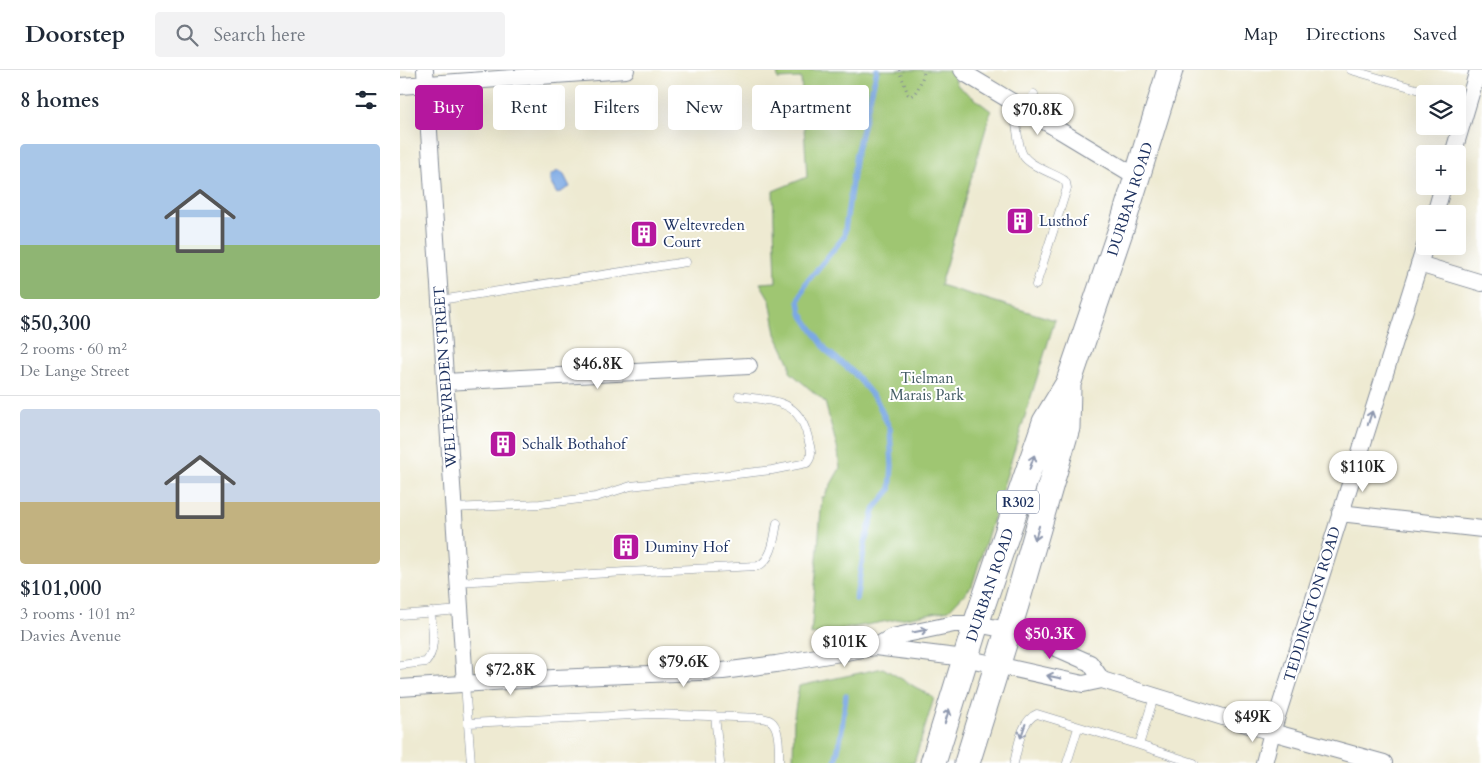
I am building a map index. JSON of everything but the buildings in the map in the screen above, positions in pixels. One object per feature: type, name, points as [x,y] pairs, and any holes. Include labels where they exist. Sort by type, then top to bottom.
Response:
[{"type":"main road","name":"DURBAN ROAD","points":[[932,763],[976,624],[1045,422],[1068,384],[1137,177],[1170,70]]},
{"type":"main road","name":"DURBAN ROAD","points":[[967,763],[1067,428],[1068,384]]},
{"type":"street","points":[[400,86],[425,78],[626,70]]},
{"type":"street","points":[[962,70],[1024,110],[1137,177]]},
{"type":"street","points":[[1466,96],[1478,70]]},
{"type":"street","name":"WELTEVREDEN STREET","points":[[425,78],[465,684]]},
{"type":"street","name":"TEDDINGTON ROAD","points":[[1264,763],[1340,513],[1422,255]]},
{"type":"street","points":[[1419,264],[1482,283]]},
{"type":"street","points":[[445,382],[749,366]]},
{"type":"street","points":[[1340,513],[1482,529]]},
{"type":"street","points":[[875,647],[892,637],[954,624],[976,624],[1008,630],[1040,640],[1090,664],[1102,680]]},
{"type":"street","points":[[400,688],[554,678],[723,671],[875,647],[965,658],[1084,684],[1102,680],[1272,732],[1384,763]]},
{"type":"lane","points":[[1351,70],[1416,89]]},
{"type":"lane","points":[[1034,94],[1016,124],[1023,155],[1031,163],[1064,180],[1067,188],[1036,285]]},
{"type":"lane","points":[[440,300],[686,262]]},
{"type":"lane","points":[[454,508],[540,504],[596,497],[631,486],[772,470],[806,463],[809,460],[812,455],[808,435],[796,412],[784,404],[739,396]]},
{"type":"lane","points":[[458,582],[758,566],[763,564],[769,556],[777,523]]},
{"type":"lane","points":[[400,615],[460,610]]},
{"type":"lane","points":[[400,665],[424,662],[430,655],[433,645],[431,612]]},
{"type":"lane","points":[[465,684],[471,763]]},
{"type":"lane","points":[[1139,745],[1154,697]]},
{"type":"lane","points":[[468,724],[637,714],[762,718],[769,720],[776,727],[779,744],[779,763]]},
{"type":"lane","points":[[1014,763],[1024,726],[1032,716],[1037,714],[1194,763]]},
{"type":"lane","points":[[715,716],[720,763]]},
{"type":"lane","points":[[1067,763],[1078,728]]},
{"type":"path","points":[[899,70],[908,94],[911,96],[917,91],[925,70]]},
{"type":"green space","name":"Tielman Marais Park","points":[[777,70],[951,70],[958,86],[991,111],[940,285],[1055,320],[972,586],[949,610],[811,635],[822,497],[824,497],[840,468],[838,451],[825,402],[790,372],[790,364],[776,334],[770,300],[760,283],[776,282],[773,191],[807,177],[804,130],[869,130],[869,85],[801,85],[801,78],[778,79]]},
{"type":"green space","points":[[883,668],[934,698],[914,763],[793,763],[794,716],[799,686]]},
{"type":"water","points":[[558,171],[563,173],[570,187],[557,194],[550,182],[550,175]]},
{"type":"waterway","points":[[856,599],[866,538],[875,508],[890,490],[892,466],[890,429],[877,401],[854,373],[827,351],[801,313],[799,300],[806,283],[844,237],[856,154],[877,70]]},
{"type":"waterway","points":[[835,763],[846,695]]},
{"type":"place","name":"Lusthof","points":[[1020,221]]},
{"type":"place","name":"Weltevreden Court","points":[[644,234]]},
{"type":"place","name":"Schalk Bothahof","points":[[503,444]]},
{"type":"place","name":"Duminy Hof","points":[[626,547]]}]
